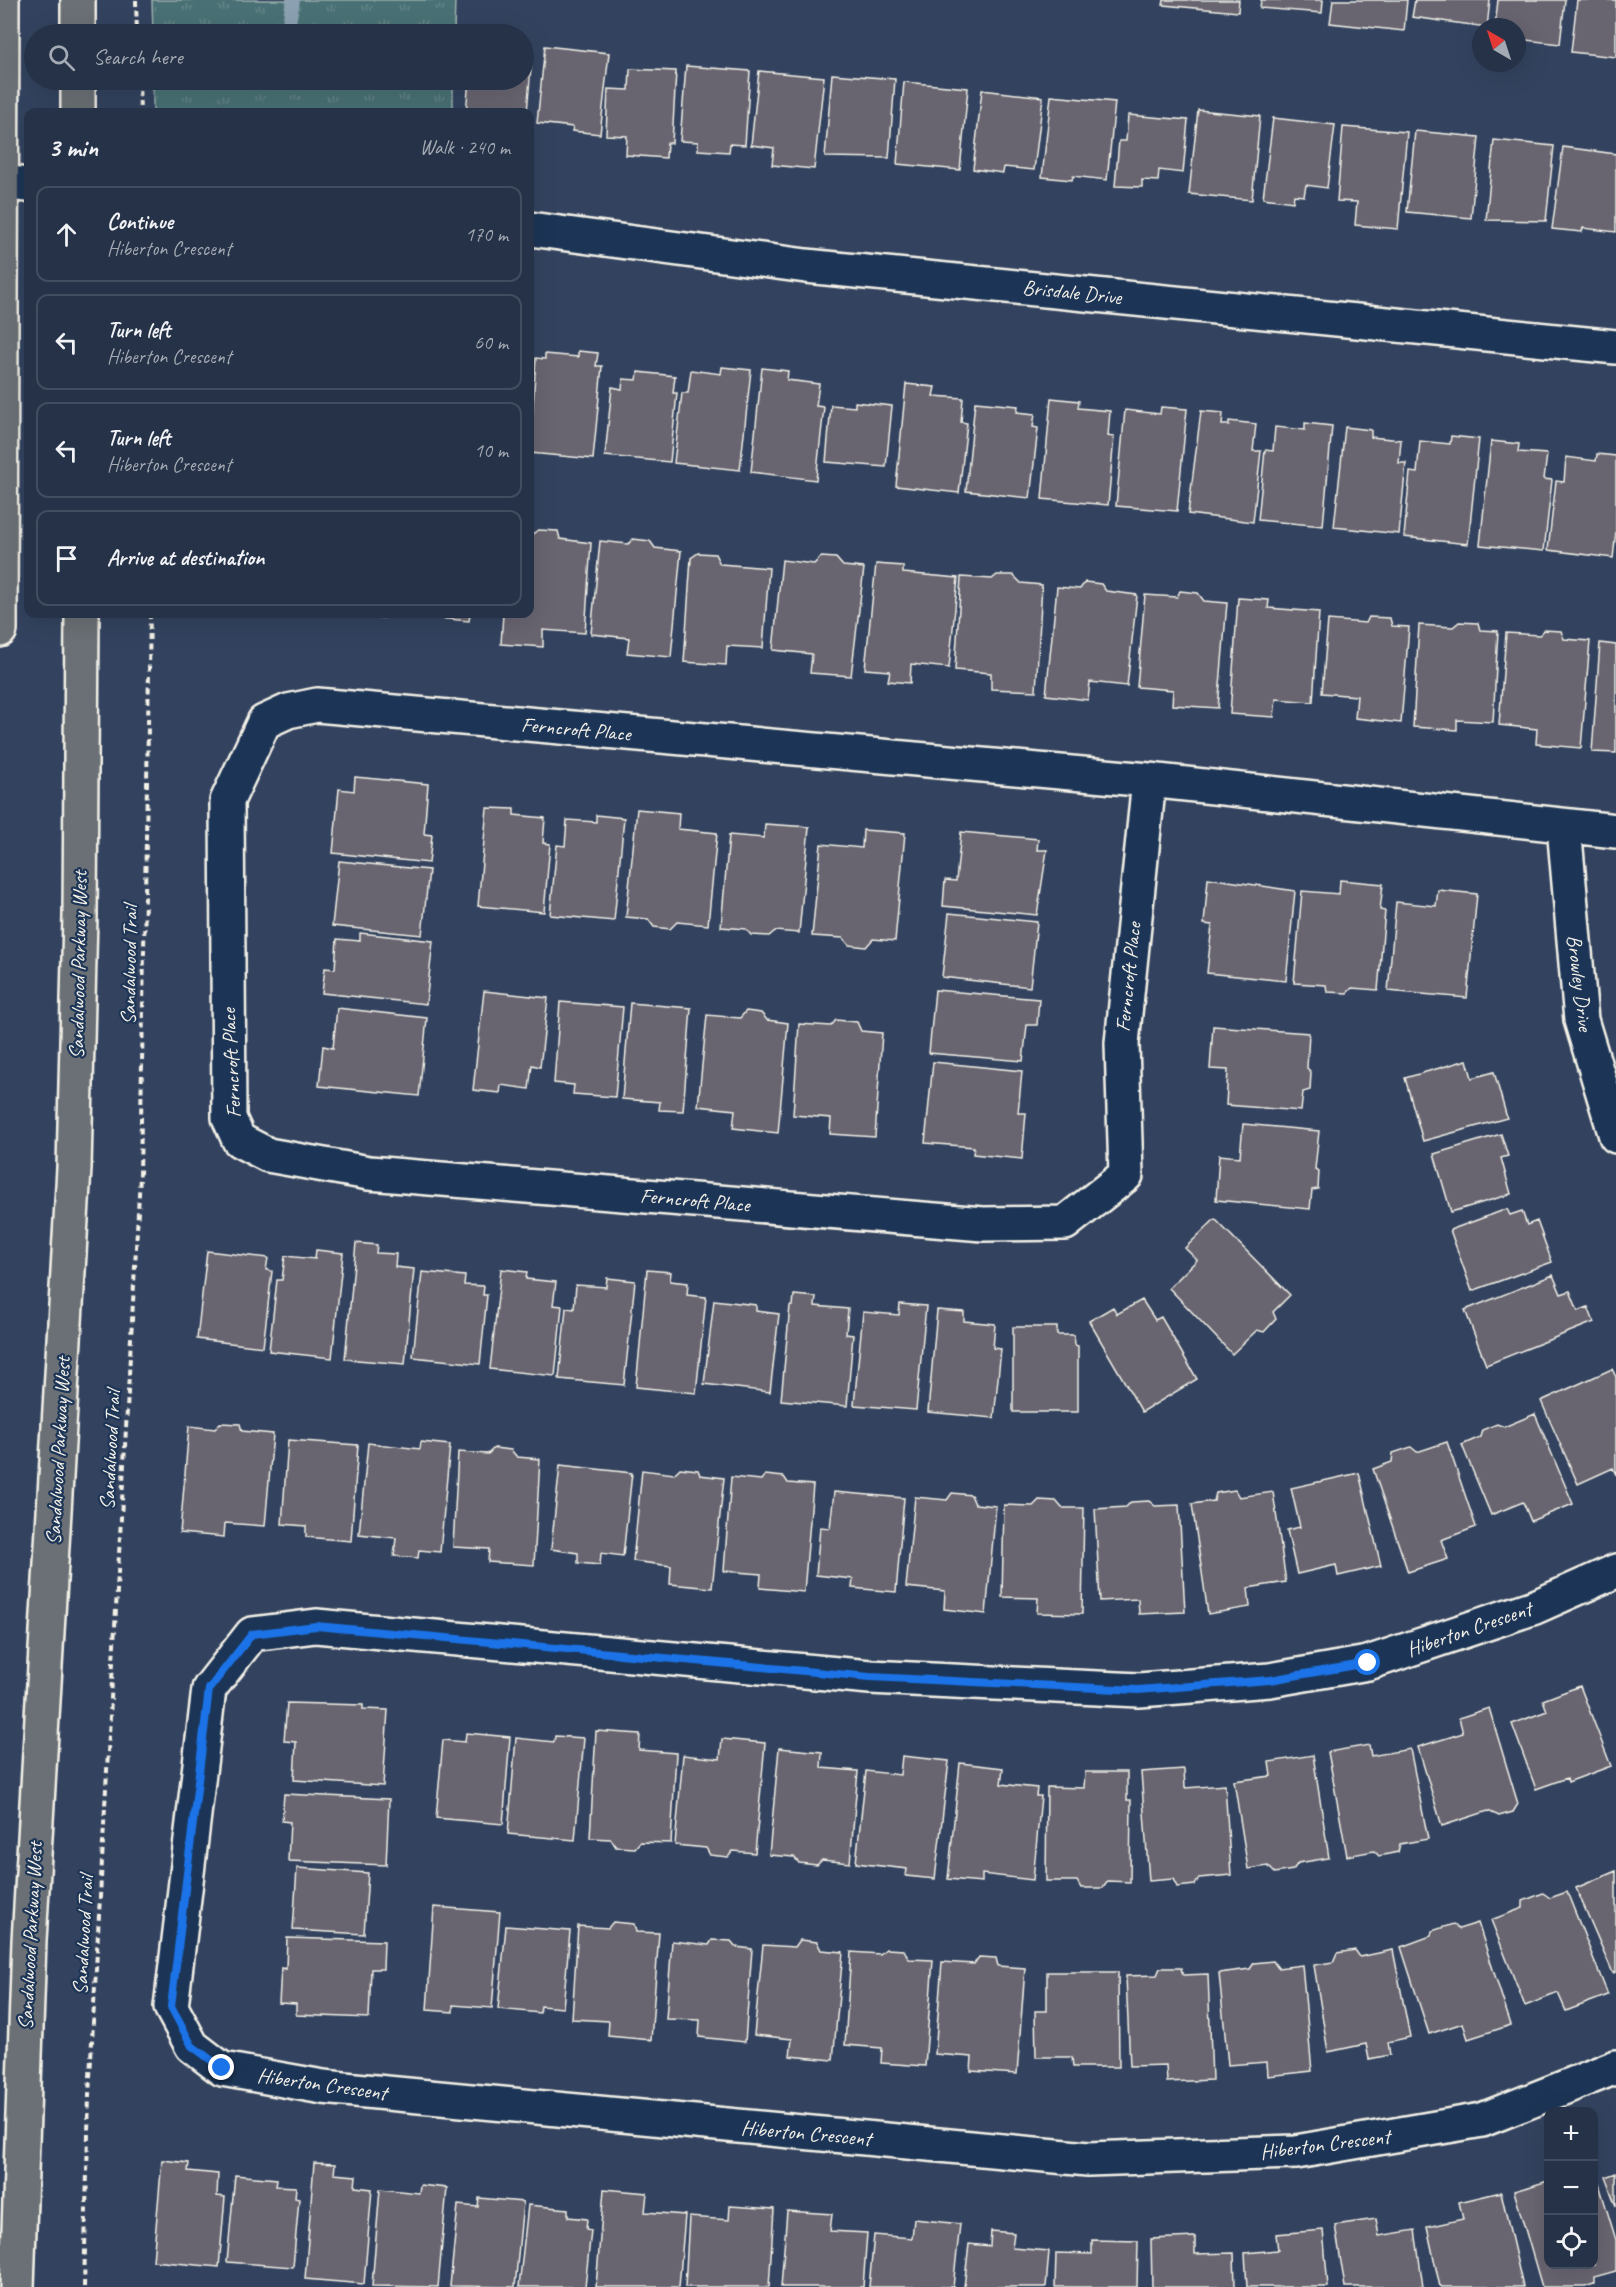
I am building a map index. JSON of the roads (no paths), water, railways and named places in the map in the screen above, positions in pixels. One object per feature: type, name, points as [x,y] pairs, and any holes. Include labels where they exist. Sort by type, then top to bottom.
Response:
[{"type":"main road","points":[[0,630],[10,183],[2,0]]},
{"type":"main road","points":[[78,0],[78,24]]},
{"type":"main road","points":[[78,90],[78,108]]},
{"type":"main road","name":"Sandalwood Parkway West","points":[[17,2287],[29,1941],[74,1168],[80,916],[82,618]]},
{"type":"street","name":"Brisdale Drive","points":[[534,230],[806,266],[1616,347]]},
{"type":"street","name":"Ferncroft Place","points":[[1149,780],[1122,1043],[1126,1175],[1065,1223],[983,1224],[369,1173],[268,1155],[239,1140],[229,1118],[227,801],[264,722],[288,711],[317,705],[1149,780],[1616,831]]},
{"type":"street","name":"Browley Drive","points":[[1564,826],[1581,1020],[1616,1136]]},
{"type":"street","name":"Hiberton Crescent","points":[[1616,1571],[1535,1607],[1368,1663],[1270,1680],[1138,1690],[870,1677],[316,1626],[252,1634],[209,1689],[171,2007],[192,2046],[222,2068],[323,2087],[1088,2159],[1296,2152],[1482,2120],[1616,2067]]},
{"type":"waterway","points":[[288,24],[293,0]]}]
